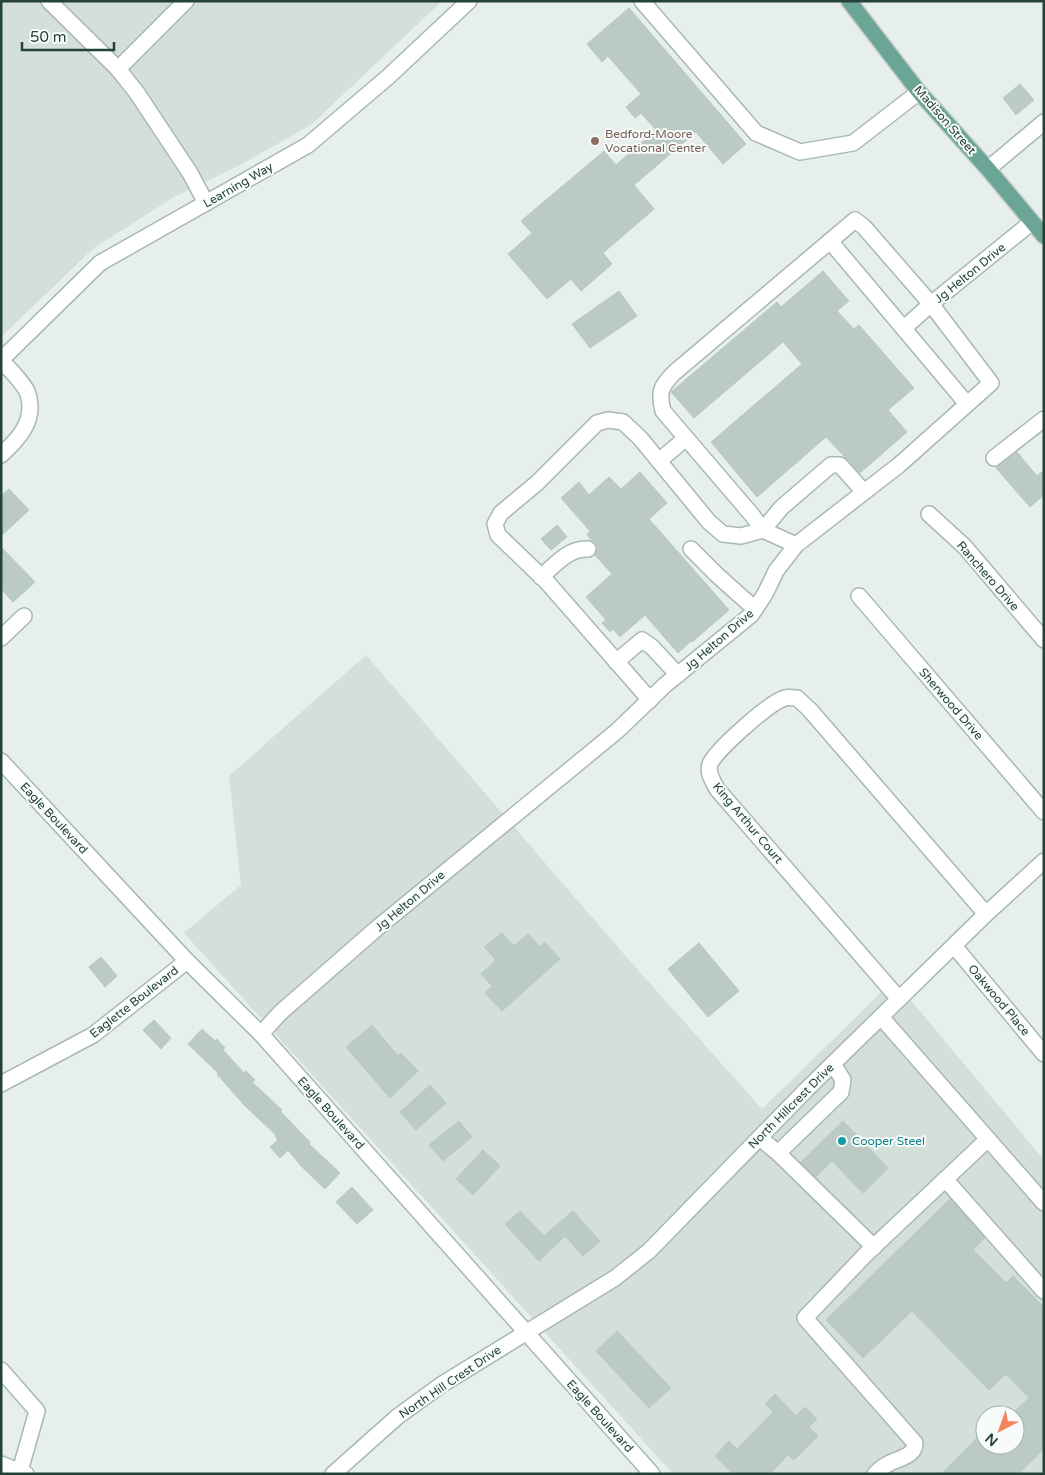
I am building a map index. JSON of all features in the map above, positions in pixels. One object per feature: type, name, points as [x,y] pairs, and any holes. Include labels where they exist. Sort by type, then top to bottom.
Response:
[{"type":"main road","name":"Madison Street","points":[[849,1],[919,92],[988,169],[1044,236]]},
{"type":"street","points":[[49,1],[118,69],[137,93],[190,173],[206,203]]},
{"type":"street","points":[[118,69],[186,1]]},
{"type":"street","name":"Learning Way","points":[[1,360],[100,263],[308,145],[388,77],[469,1]]},
{"type":"street","points":[[642,1],[756,134],[800,152],[853,142],[919,92]]},
{"type":"street","points":[[988,169],[1044,122]]},
{"type":"street","points":[[796,545],[763,530],[663,411],[660,398],[663,384],[855,220],[864,227],[931,304],[904,328]]},
{"type":"street","name":"Jg Helton Drive","points":[[260,1034],[376,929],[617,731],[678,675],[751,615],[776,571],[796,545],[899,465],[990,384],[931,304],[1032,222]]},
{"type":"street","points":[[830,241],[968,404]]},
{"type":"street","points":[[1,360],[28,393],[29,414],[25,428],[14,443],[1,455]]},
{"type":"street","points":[[650,700],[541,577],[498,535],[495,524],[500,513],[537,483],[597,424],[608,420],[622,422],[640,438],[709,522],[724,534],[741,536],[763,530],[781,508],[832,465],[840,465],[864,492]]},
{"type":"street","points":[[994,458],[1041,428]]},
{"type":"street","points":[[659,461],[686,438]]},
{"type":"street","name":"Ranchero Drive","points":[[929,514],[965,547],[1044,640]]},
{"type":"street","points":[[541,577],[568,554],[578,549],[588,549]]},
{"type":"street","points":[[691,549],[755,609]]},
{"type":"street","name":"Sherwood Drive","points":[[859,596],[1044,812]]},
{"type":"street","points":[[1,638],[24,616]]},
{"type":"street","points":[[616,662],[642,640],[652,646],[678,675]]},
{"type":"street","name":"King Arthur Court","points":[[899,1000],[717,789],[709,774],[710,765],[721,750],[762,711],[785,698],[797,698],[810,710],[986,914]]},
{"type":"street","name":"Eagle Boulevard","points":[[1,761],[187,961],[260,1034],[652,1474]]},
{"type":"street","name":"North Hillcrest Drive","points":[[525,1333],[615,1278],[642,1256],[833,1064],[986,914],[1044,861]]},
{"type":"street","name":"Oakwood Place","points":[[955,946],[1044,1054]]},
{"type":"street","name":"Eaglette Boulevard","points":[[1,1084],[93,1035],[187,961]]},
{"type":"street","points":[[881,1017],[1044,1203]]},
{"type":"street","points":[[778,1153],[841,1092],[844,1080],[833,1064]]},
{"type":"street","points":[[760,1138],[778,1153],[874,1247]]},
{"type":"street","points":[[874,1474],[887,1464],[912,1454],[915,1443],[806,1318],[874,1247],[988,1139]]},
{"type":"street","points":[[945,1178],[1044,1292]]},
{"type":"street","name":"North Hill Crest Drive","points":[[333,1474],[397,1416],[441,1385],[525,1333]]},
{"type":"street","points":[[1,1370],[37,1412],[23,1472],[1,1464]]},
{"type":"shaded area","points":[[1,1],[442,1],[312,124],[244,163],[174,197],[94,248],[1,337]]},
{"type":"shaded area","points":[[366,655],[621,951],[762,1109],[894,980],[1044,1160],[1044,1472],[1041,1474],[673,1474],[184,933],[241,885],[229,776]]},
{"type":"building","points":[[629,8],[746,144],[723,164],[696,132],[634,185],[654,209],[603,253],[612,264],[581,291],[571,279],[547,299],[508,254],[532,233],[521,221],[604,151],[616,165],[656,130],[641,113],[635,118],[626,107],[641,94],[608,56],[602,62],[587,44]]},
{"type":"building","points":[[1020,84],[1034,100],[1016,115],[1003,98]]},
{"type":"building","points":[[823,271],[849,301],[837,311],[854,329],[859,325],[914,388],[888,410],[907,432],[860,473],[826,437],[757,497],[711,442],[802,364],[783,342],[694,418],[671,392],[777,302],[781,307]]},
{"type":"building","points":[[619,291],[637,316],[590,348],[572,324]]},
{"type":"building","points":[[1017,452],[1037,476],[1044,470],[1044,495],[1030,507],[996,468]]},
{"type":"building","points":[[640,472],[667,503],[649,519],[729,610],[678,653],[645,615],[620,637],[613,629],[610,632],[602,623],[606,620],[586,597],[612,574],[595,555],[598,547],[587,535],[590,531],[561,498],[579,482],[589,495],[609,477],[621,489]]},
{"type":"building","points":[[9,489],[29,510],[1,536],[1,496]]},
{"type":"building","points":[[557,525],[567,537],[551,550],[541,539]]},
{"type":"building","points":[[1,547],[35,582],[13,602],[1,589]]},
{"type":"building","points":[[502,933],[514,946],[528,934],[540,947],[545,942],[560,959],[502,1011],[485,993],[492,986],[481,974],[496,960],[484,947]]},
{"type":"building","points":[[699,943],[739,991],[708,1017],[668,969]]},
{"type":"building","points":[[101,957],[117,976],[105,987],[89,967]]},
{"type":"building","points":[[154,1020],[171,1038],[161,1049],[143,1030]]},
{"type":"building","points":[[372,1025],[398,1056],[401,1053],[418,1071],[390,1098],[346,1047]]},
{"type":"building","points":[[202,1029],[215,1041],[217,1039],[225,1048],[223,1050],[244,1073],[246,1071],[255,1080],[252,1082],[282,1110],[281,1112],[310,1142],[309,1144],[340,1173],[325,1189],[302,1167],[288,1150],[280,1158],[270,1147],[278,1140],[276,1135],[245,1106],[218,1073],[188,1044]]},
{"type":"building","points":[[430,1085],[446,1103],[416,1130],[400,1112]]},
{"type":"building","points":[[459,1121],[472,1137],[443,1161],[429,1145]]},
{"type":"building","name":"Cooper Steel","points":[[843,1121],[888,1168],[863,1193],[832,1161],[816,1177],[801,1162]]},
{"type":"building","points":[[483,1150],[500,1166],[473,1195],[456,1179]]},
{"type":"building","points":[[352,1187],[373,1210],[357,1224],[336,1202]]},
{"type":"building","points":[[950,1199],[985,1238],[973,1250],[1006,1283],[1013,1276],[1044,1307],[1044,1449],[1018,1474],[941,1474],[975,1440],[975,1455],[1025,1455],[1025,1405],[1021,1405],[1029,1398],[1006,1374],[989,1390],[912,1311],[863,1358],[826,1320]]},
{"type":"building","points":[[520,1211],[544,1236],[573,1211],[600,1241],[583,1256],[565,1236],[539,1261],[505,1224]]},
{"type":"building","points":[[617,1331],[671,1388],[649,1408],[596,1351]]},
{"type":"building","points":[[775,1394],[796,1416],[805,1407],[817,1419],[809,1427],[818,1436],[794,1460],[788,1455],[770,1474],[733,1474],[715,1456],[729,1441],[737,1449],[773,1412],[765,1404]]},
{"type":"place","name":"Bedford-Moore Vocational Center","points":[[595,141]]},
{"type":"place","name":"Cooper Steel","points":[[842,1141]]}]
